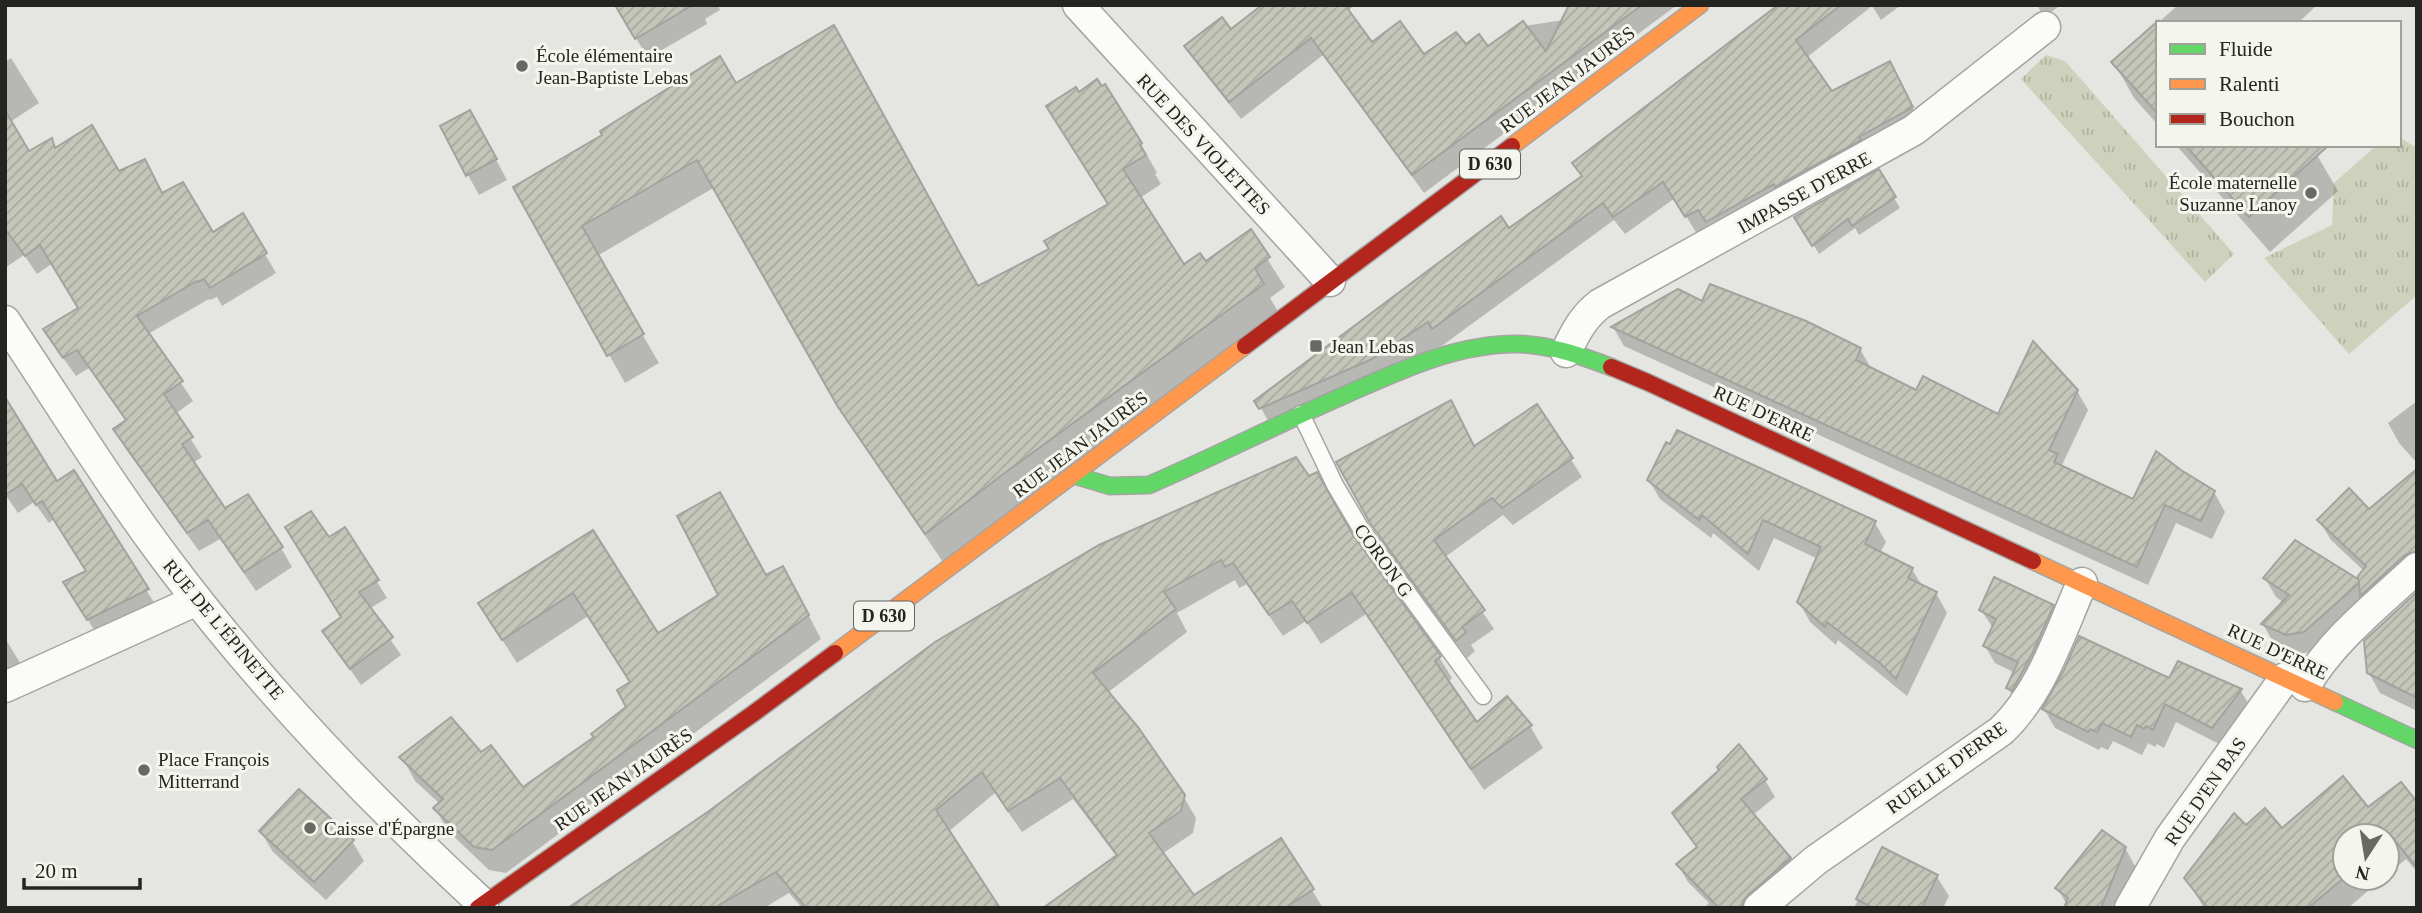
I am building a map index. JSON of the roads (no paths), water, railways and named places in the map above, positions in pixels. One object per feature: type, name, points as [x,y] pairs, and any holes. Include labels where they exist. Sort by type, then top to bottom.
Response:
[{"type":"main road","name":"RUE JEAN JAURÈS","points":[[481,906],[754,713],[1700,5]]},
{"type":"main road","name":"RUE D'ERRE","points":[[1073,475],[1095,485],[1110,487],[1149,485],[1419,362],[1462,349],[1521,344],[1566,352],[1647,382],[2417,740]]},
{"type":"street","name":"RUE DES VIOLETTES","points":[[1078,5],[1330,281]]},
{"type":"street","name":"IMPASSE D'ERRE","points":[[1566,352],[1583,320],[1600,304],[1914,130],[2045,27]]},
{"type":"street","name":"RUE DE L'ÉPINETTE","points":[[5,321],[127,505],[231,642],[370,796],[481,906]]},
{"type":"street","name":"RUE D'EN BAS","points":[[2130,908],[2170,838],[2295,682],[2318,664],[2417,568]]},
{"type":"street","name":"RUELLE D'ERRE","points":[[1759,908],[1816,860],[2001,731],[2013,719],[2034,691],[2082,583]]},
{"type":"street","points":[[5,687],[197,600]]},
{"type":"lane","name":"CORON G","points":[[1300,414],[1335,485],[1361,529],[1483,696]]},
{"type":"place","name":"École élémentaire Jean-Baptiste Lebas","points":[[522,66]]},
{"type":"place","name":"École maternelle Suzanne Lanoy","points":[[2311,193]]},
{"type":"place","name":"Jean Lebas","points":[[1316,346]]},
{"type":"place","name":"Place François Mitterrand","points":[[144,770]]},
{"type":"place","name":"Caisse d'Épargne","points":[[310,828]]}]
